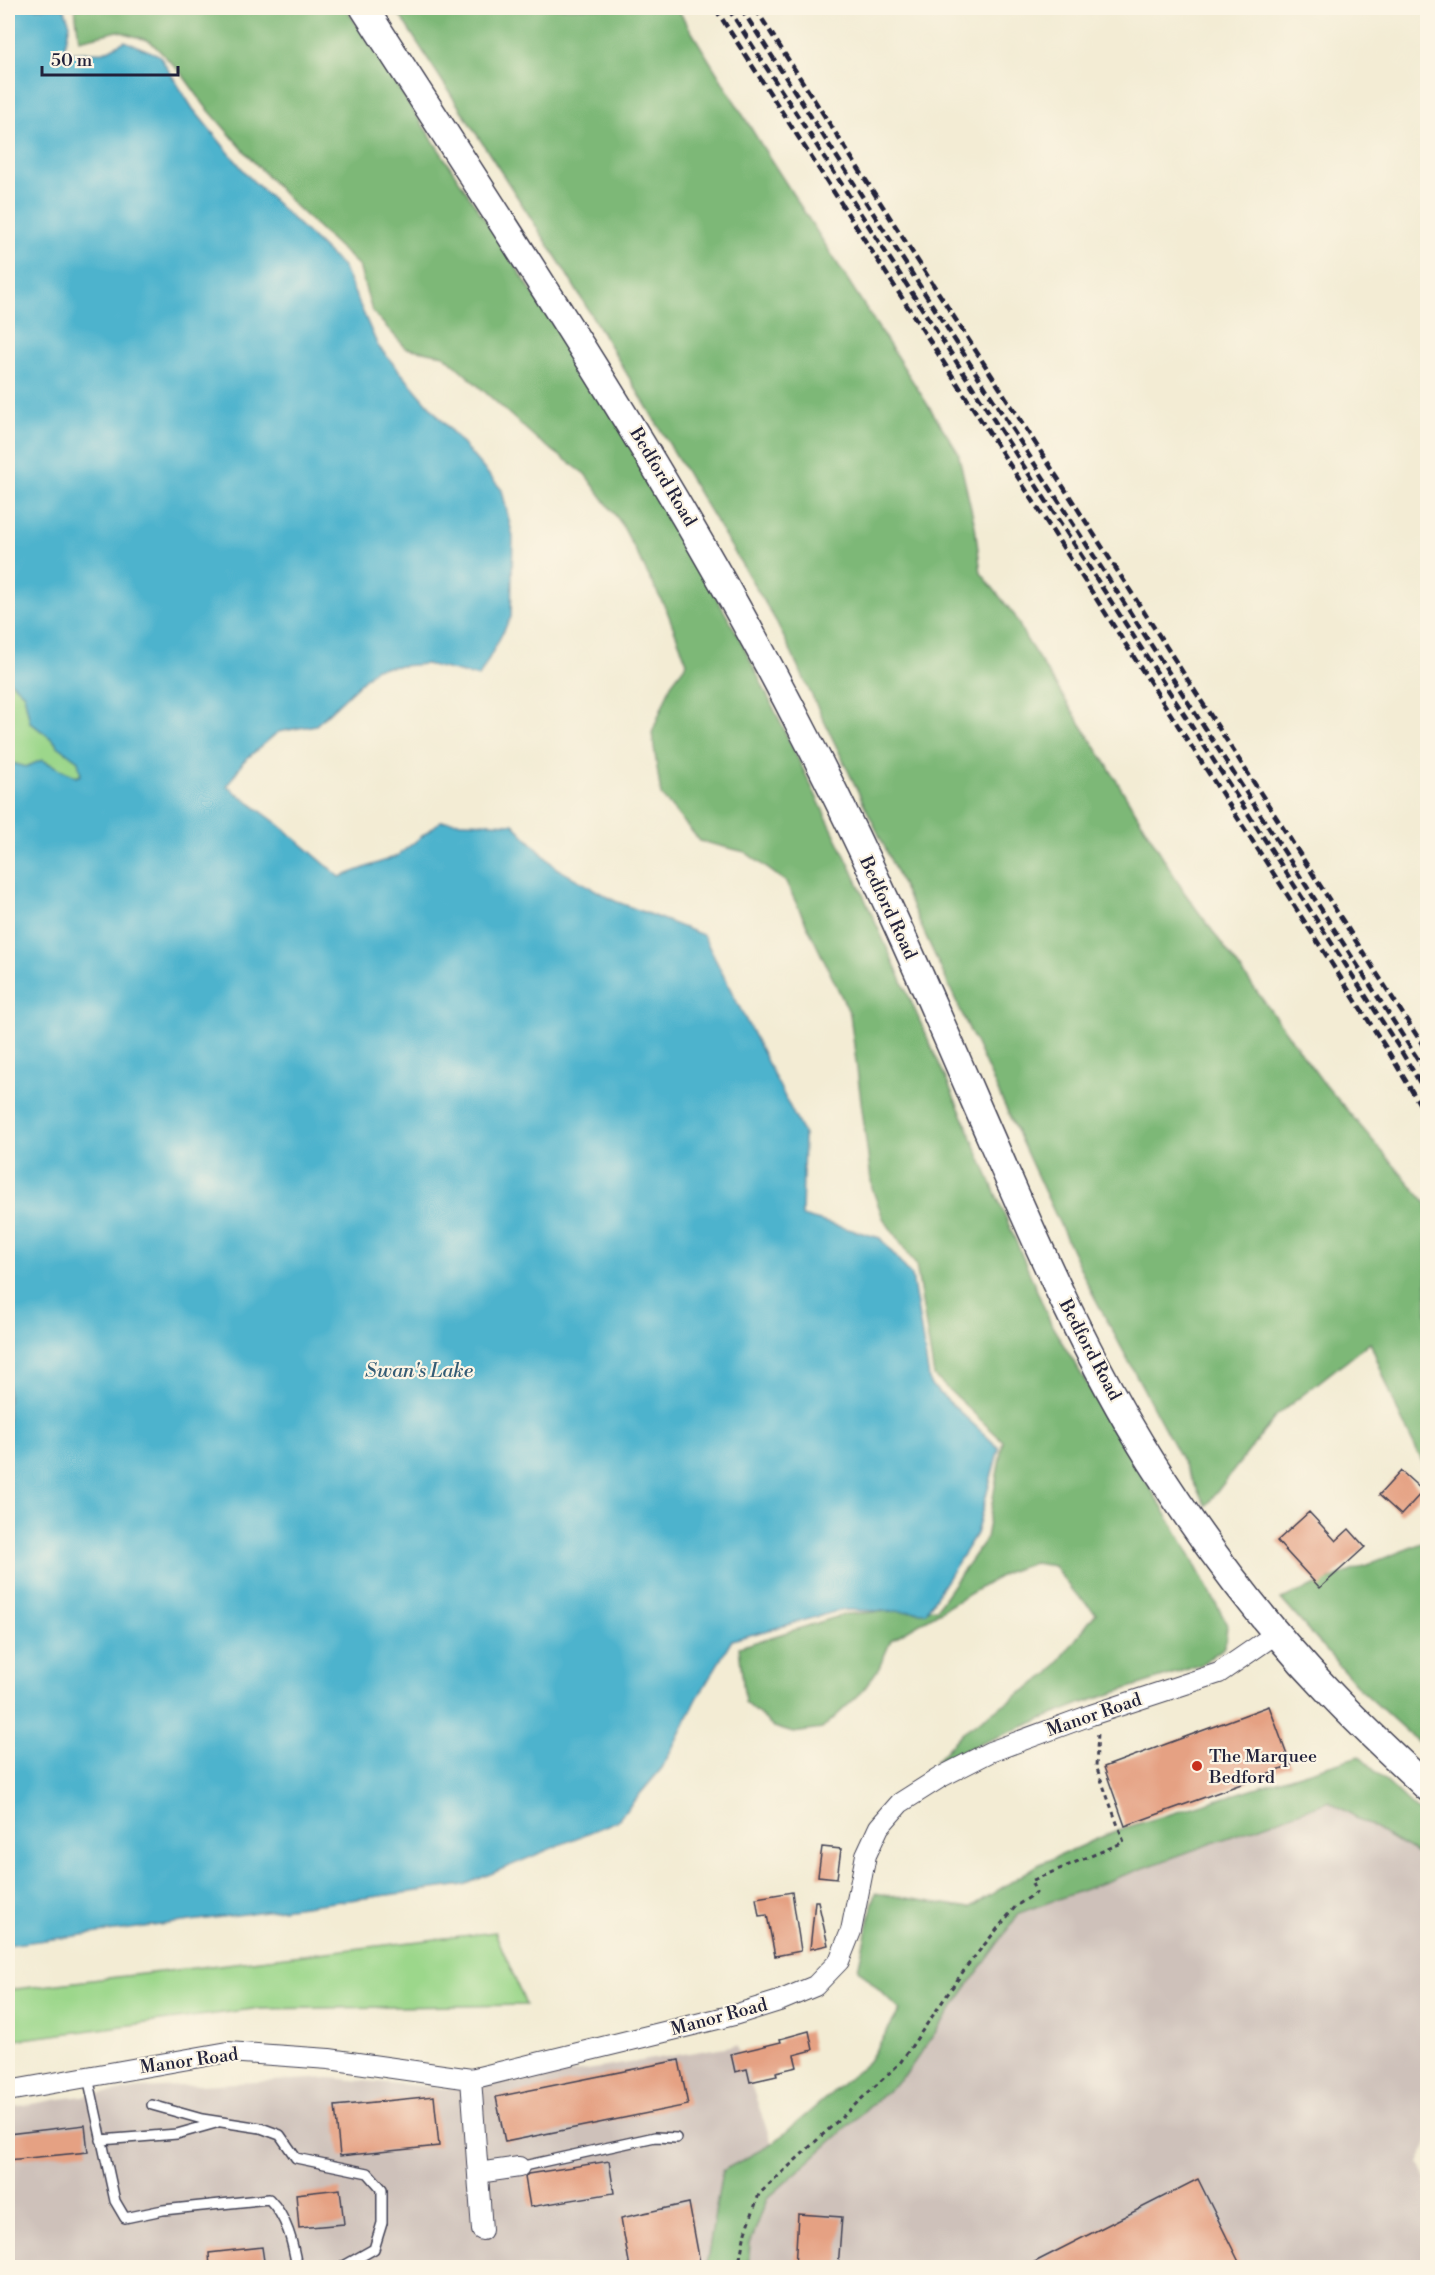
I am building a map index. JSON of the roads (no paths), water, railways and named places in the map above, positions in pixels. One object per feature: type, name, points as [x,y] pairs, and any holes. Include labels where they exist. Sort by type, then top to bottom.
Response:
[{"type":"main road","name":"Bedford Road","points":[[364,8],[604,380],[696,534],[805,734],[876,880],[1054,1282],[1103,1377],[1164,1480],[1203,1537],[1277,1633],[1328,1692],[1428,1788]]},
{"type":"street","name":"Manor Road","points":[[8,2091],[228,2052],[329,2059],[471,2079],[734,2015],[779,2001],[814,1986],[839,1961],[851,1931],[866,1855],[879,1827],[900,1803],[941,1777],[990,1752],[1091,1715],[1219,1673],[1277,1633]]},
{"type":"street","points":[[471,2079],[482,2230]]},
{"type":"street","points":[[478,2172],[519,2167]]},
{"type":"lane","points":[[88,2077],[115,2201],[125,2218],[164,2210],[269,2199],[280,2211],[294,2249],[297,2268]]},
{"type":"lane","points":[[152,2105],[202,2119],[261,2128],[280,2135],[296,2158],[368,2173],[381,2189],[382,2223],[374,2249],[342,2267],[315,2268]]},
{"type":"lane","points":[[100,2140],[177,2134],[220,2122]]},
{"type":"lane","points":[[519,2167],[655,2138],[676,2138]]},
{"type":"water","name":"Swan's Lake","points":[[8,8],[64,8],[70,24],[63,53],[104,52],[125,41],[159,55],[193,109],[249,177],[343,267],[378,346],[502,490],[513,537],[511,617],[479,677],[426,664],[376,668],[316,725],[278,732],[243,762],[227,786],[278,824],[340,877],[397,856],[441,821],[513,824],[556,868],[615,901],[703,935],[804,1135],[802,1216],[880,1238],[912,1276],[930,1384],[999,1448],[976,1534],[926,1612],[841,1610],[732,1640],[698,1697],[662,1768],[617,1821],[464,1885],[8,1945],[8,762],[26,767],[42,760],[76,777],[81,775],[78,761],[30,722],[24,694],[8,679]]},
{"type":"railway","points":[[715,8],[1388,1051],[1428,1118]]},
{"type":"railway","points":[[728,8],[1398,1046],[1428,1096]]},
{"type":"railway","points":[[741,8],[1428,1075]]},
{"type":"railway","points":[[755,8],[1428,1053]]},
{"type":"place","name":"The Marquee Bedford","points":[[1197,1766]]}]
